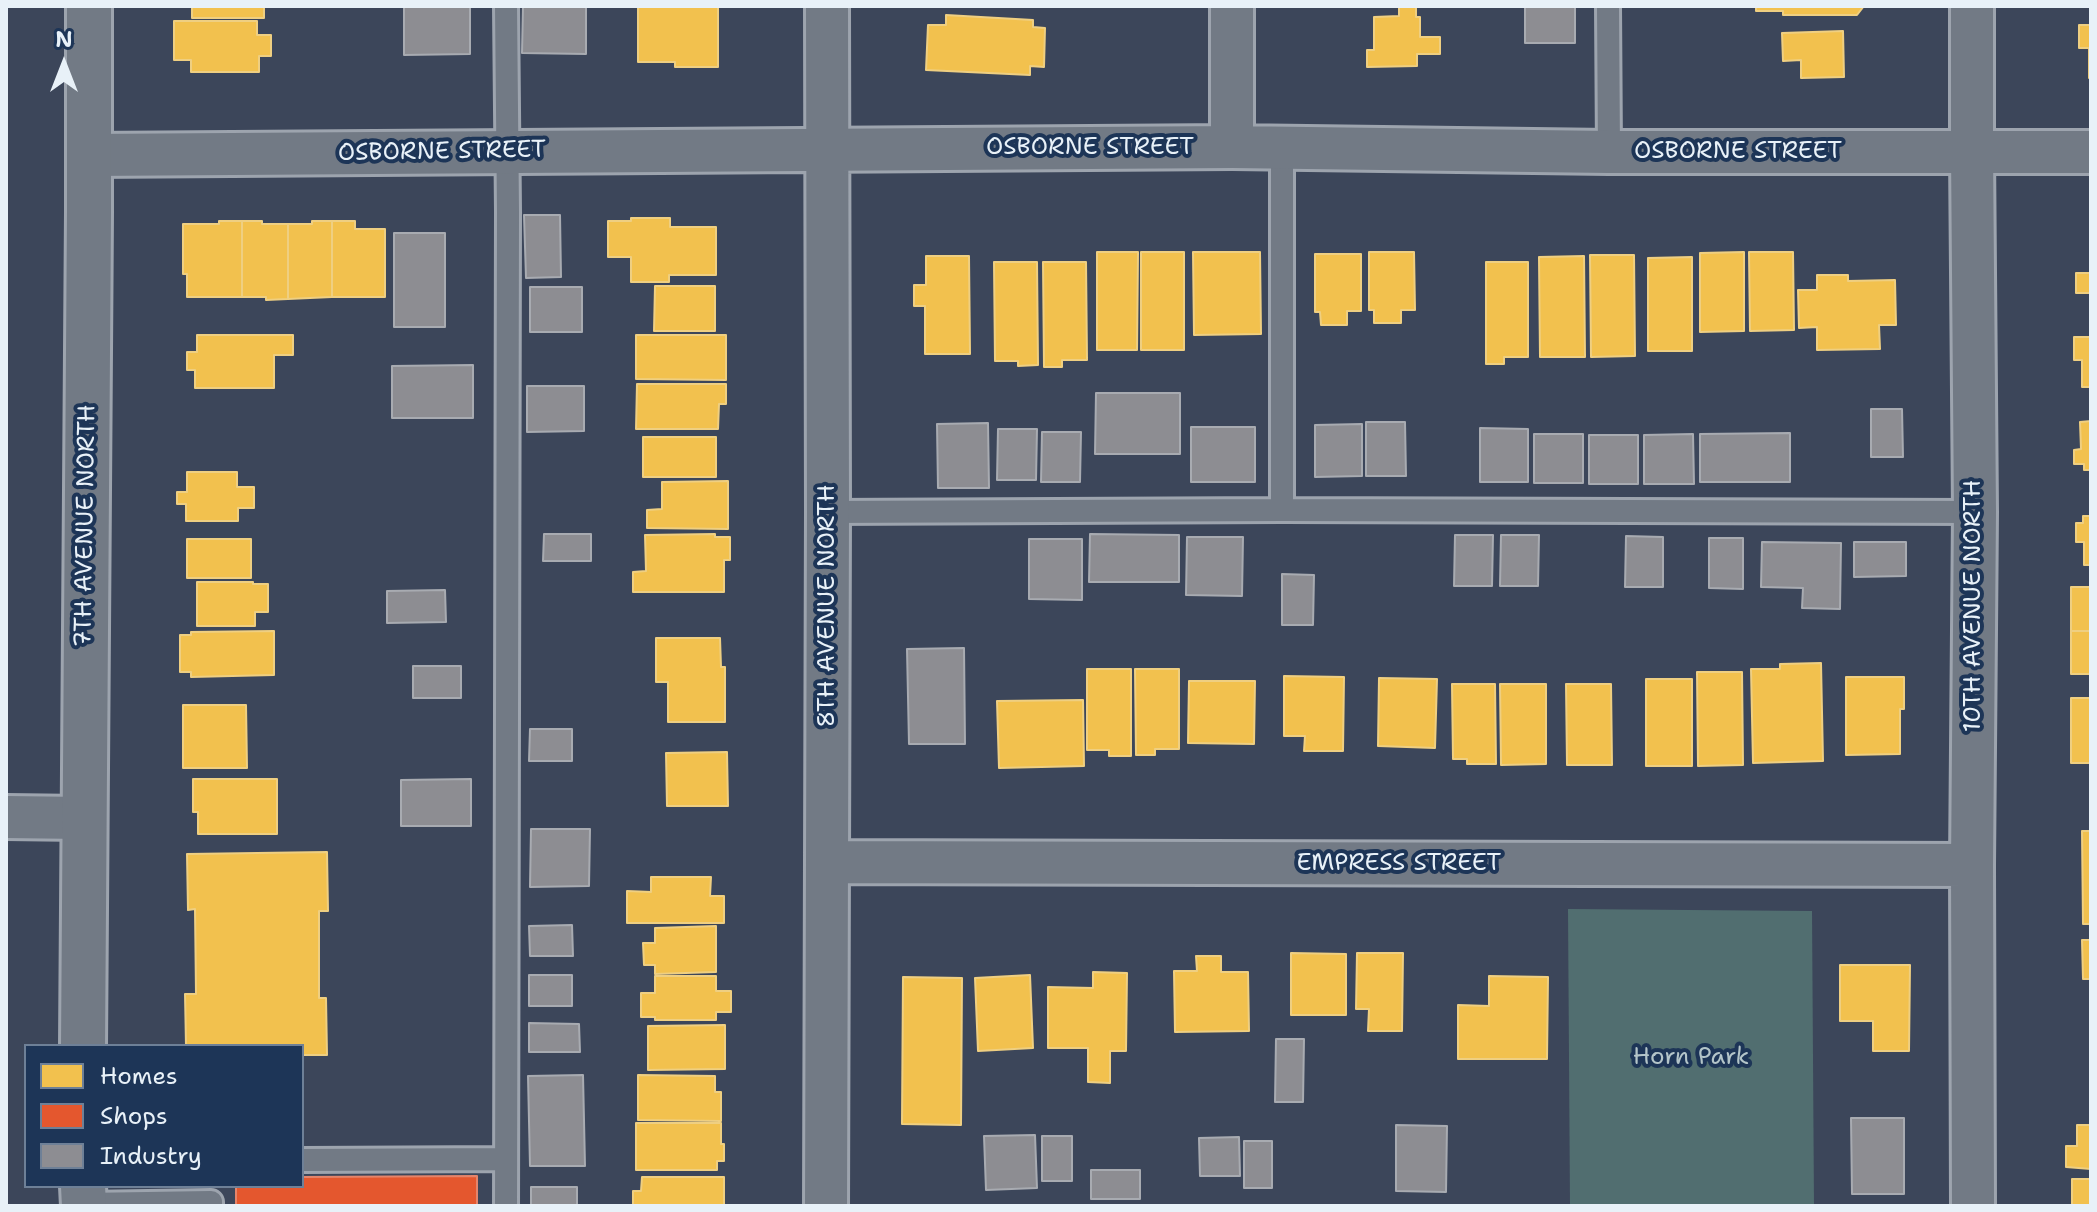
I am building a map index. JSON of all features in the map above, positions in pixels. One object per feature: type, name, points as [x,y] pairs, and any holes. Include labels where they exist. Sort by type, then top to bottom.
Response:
[{"type":"street","name":"7TH AVENUE NORTH","points":[[83,1044],[89,6]]},
{"type":"street","name":"8TH AVENUE NORTH","points":[[826,1206],[827,6]]},
{"type":"street","points":[[1232,6],[1232,147]]},
{"type":"street","name":"10TH AVENUE NORTH","points":[[1972,6],[1975,512],[1973,1206]]},
{"type":"street","name":"OSBORNE STREET","points":[[89,155],[1232,147],[1609,152],[2091,152]]},
{"type":"street","points":[[6,817],[83,818]]},
{"type":"street","name":"EMPRESS STREET","points":[[827,862],[1972,865]]},
{"type":"lane","points":[[506,6],[506,1206]]},
{"type":"lane","points":[[1608,6],[1609,152]]},
{"type":"lane","points":[[1282,148],[1282,510]]},
{"type":"lane","points":[[828,512],[1975,512]]},
{"type":"lane","points":[[304,1160],[506,1159]]},
{"type":"lane","points":[[84,1199],[211,1202],[211,1206]]},
{"type":"green space","name":"Horn Park","points":[[1568,909],[1812,911],[1814,1206],[1570,1206]]},
{"type":"building: Homes","points":[[192,6],[264,6],[264,18],[192,18]]},
{"type":"building: Homes","points":[[638,6],[718,6],[718,67],[675,67],[675,62],[638,62]]},
{"type":"building: Homes","points":[[1399,6],[1416,6],[1416,17],[1420,17],[1420,37],[1440,37],[1440,54],[1417,54],[1417,66],[1367,67],[1367,50],[1374,50],[1374,17],[1399,16]]},
{"type":"building: Homes","points":[[1756,6],[1864,6],[1857,15],[1783,15],[1783,11],[1756,11]]},
{"type":"building: Homes","points":[[946,15],[1033,20],[1033,27],[1045,28],[1044,67],[1030,66],[1030,75],[926,70],[928,25],[946,25]]},
{"type":"building: Homes","points":[[174,21],[257,21],[257,35],[271,35],[271,56],[259,56],[259,72],[191,72],[191,60],[174,60]]},
{"type":"building: Homes","points":[[2079,25],[2091,25],[2091,78],[2089,48],[2079,48]]},
{"type":"building: Homes","points":[[1843,31],[1844,77],[1801,78],[1801,60],[1783,61],[1782,33]]},
{"type":"building: Homes","points":[[631,218],[670,218],[670,227],[716,227],[716,275],[669,275],[669,282],[631,282],[631,257],[608,257],[608,221],[631,221]]},
{"type":"building: Homes","points":[[219,221],[242,221],[242,297],[187,297],[187,274],[183,274],[183,224],[219,224]]},
{"type":"building: Homes","points":[[242,221],[288,224],[288,299],[242,297]]},
{"type":"building: Homes","points":[[312,221],[332,221],[332,297],[288,299],[288,224],[312,224]]},
{"type":"building: Homes","points":[[332,221],[355,221],[355,229],[385,229],[385,297],[332,297]]},
{"type":"building: Homes","points":[[1097,252],[1138,252],[1137,350],[1097,350]]},
{"type":"building: Homes","points":[[1141,252],[1184,252],[1184,350],[1141,350]]},
{"type":"building: Homes","points":[[1193,252],[1260,252],[1261,334],[1194,335]]},
{"type":"building: Homes","points":[[1369,252],[1414,252],[1415,310],[1401,310],[1401,323],[1374,323],[1374,310],[1369,310]]},
{"type":"building: Homes","points":[[1744,252],[1744,331],[1700,332],[1700,253]]},
{"type":"building: Homes","points":[[1749,252],[1793,252],[1794,330],[1750,331]]},
{"type":"building: Homes","points":[[1315,254],[1361,254],[1361,311],[1347,311],[1347,325],[1321,325],[1320,312],[1315,312]]},
{"type":"building: Homes","points":[[1590,255],[1634,255],[1635,356],[1591,357]]},
{"type":"building: Homes","points":[[926,256],[969,256],[970,354],[925,354],[925,306],[914,306],[914,285],[926,285]]},
{"type":"building: Homes","points":[[1584,256],[1585,357],[1540,357],[1539,257]]},
{"type":"building: Homes","points":[[1692,257],[1692,351],[1648,351],[1648,258]]},
{"type":"building: Homes","points":[[994,262],[1037,262],[1038,365],[1018,366],[1018,361],[995,361]]},
{"type":"building: Homes","points":[[1043,262],[1086,262],[1087,360],[1062,360],[1062,367],[1044,367]]},
{"type":"building: Homes","points":[[1486,262],[1528,262],[1528,357],[1504,357],[1504,364],[1486,364]]},
{"type":"building: Homes","points":[[2076,273],[2091,273],[2091,293],[2076,293]]},
{"type":"building: Homes","points":[[1817,275],[1848,275],[1848,281],[1895,280],[1896,325],[1879,325],[1880,349],[1817,350],[1817,327],[1799,328],[1798,290],[1817,290]]},
{"type":"building: Homes","points":[[655,286],[715,286],[715,331],[654,331]]},
{"type":"building: Homes","points":[[197,335],[293,335],[293,355],[274,355],[274,388],[195,388],[195,370],[187,370],[187,352],[197,352]]},
{"type":"building: Homes","points":[[636,335],[726,335],[726,380],[636,379]]},
{"type":"building: Homes","points":[[2074,337],[2091,337],[2091,387],[2082,387],[2082,360],[2074,360]]},
{"type":"building: Homes","points":[[637,384],[726,384],[726,404],[719,404],[718,429],[636,429]]},
{"type":"building: Homes","points":[[2091,421],[2091,470],[2084,470],[2084,464],[2074,464],[2074,450],[2081,449],[2080,422]]},
{"type":"building: Homes","points":[[643,437],[716,437],[716,477],[643,477]]},
{"type":"building: Homes","points":[[187,472],[237,472],[237,487],[254,487],[254,508],[238,508],[238,521],[186,521],[186,504],[177,504],[177,492],[187,492]]},
{"type":"building: Homes","points":[[728,481],[728,529],[647,528],[647,510],[662,509],[662,482]]},
{"type":"building: Homes","points":[[2083,516],[2091,516],[2091,565],[2084,565],[2084,542],[2076,542],[2076,523],[2083,523]]},
{"type":"building: Homes","points":[[715,534],[715,537],[730,537],[730,560],[724,560],[724,592],[633,592],[633,572],[646,571],[645,535]]},
{"type":"building: Homes","points":[[187,539],[251,539],[251,578],[187,578]]},
{"type":"building: Homes","points":[[197,582],[268,584],[268,612],[255,612],[255,626],[197,626]]},
{"type":"building: Homes","points":[[2071,587],[2091,587],[2091,631],[2071,631]]},
{"type":"building: Homes","points":[[274,631],[274,675],[191,677],[191,672],[180,672],[180,635],[191,635],[191,632]]},
{"type":"building: Homes","points":[[2071,631],[2091,631],[2091,674],[2071,674]]},
{"type":"building: Homes","points":[[656,638],[720,638],[721,667],[725,667],[725,722],[668,722],[668,682],[656,682]]},
{"type":"building: Homes","points":[[1821,663],[1823,761],[1753,763],[1751,669],[1780,669],[1780,664]]},
{"type":"building: Homes","points":[[1087,669],[1131,669],[1131,756],[1109,756],[1109,750],[1087,750]]},
{"type":"building: Homes","points":[[1135,669],[1179,669],[1179,749],[1155,749],[1155,755],[1136,755]]},
{"type":"building: Homes","points":[[1697,672],[1742,672],[1743,765],[1698,766]]},
{"type":"building: Homes","points":[[1284,676],[1344,677],[1343,751],[1304,751],[1305,736],[1284,736]]},
{"type":"building: Homes","points":[[1846,677],[1904,677],[1900,754],[1846,755]]},
{"type":"building: Homes","points":[[1379,678],[1437,679],[1435,748],[1378,746]]},
{"type":"building: Homes","points":[[1646,679],[1692,679],[1692,766],[1646,766]]},
{"type":"building: Homes","points":[[1189,681],[1255,681],[1254,744],[1188,743]]},
{"type":"building: Homes","points":[[1452,684],[1495,684],[1496,764],[1467,764],[1467,759],[1453,759]]},
{"type":"building: Homes","points":[[1500,684],[1546,684],[1546,764],[1501,765]]},
{"type":"building: Homes","points":[[1566,684],[1611,684],[1612,765],[1567,765]]},
{"type":"building: Homes","points":[[2071,698],[2091,698],[2091,763],[2071,763]]},
{"type":"building: Homes","points":[[1083,700],[1084,766],[999,768],[997,701]]},
{"type":"building: Homes","points":[[183,705],[246,705],[247,768],[183,768]]},
{"type":"building: Homes","points":[[727,752],[728,806],[667,806],[666,753]]},
{"type":"building: Homes","points":[[193,779],[277,779],[277,834],[198,834],[198,812],[193,812]]},
{"type":"building: Homes","points":[[2082,831],[2091,831],[2091,924],[2083,924]]},
{"type":"building: Homes","points":[[327,852],[328,911],[319,911],[319,998],[326,998],[327,1055],[304,1055],[304,1044],[186,1044],[185,994],[196,994],[195,909],[188,910],[187,854]]},
{"type":"building: Homes","points":[[651,877],[711,877],[710,896],[724,896],[724,923],[627,923],[627,891],[651,892]]},
{"type":"building: Homes","points":[[716,926],[716,972],[655,974],[655,965],[644,965],[643,943],[655,943],[655,928]]},
{"type":"building: Homes","points":[[2082,940],[2091,940],[2091,979],[2083,979]]},
{"type":"building: Homes","points":[[1291,953],[1346,954],[1346,1015],[1291,1015]]},
{"type":"building: Homes","points":[[1357,953],[1403,953],[1402,1031],[1368,1031],[1369,1009],[1356,1009]]},
{"type":"building: Homes","points":[[1196,956],[1221,956],[1221,972],[1248,972],[1249,1031],[1175,1032],[1174,971],[1197,971]]},
{"type":"building: Homes","points":[[1840,965],[1910,965],[1909,1051],[1873,1051],[1873,1021],[1840,1021]]},
{"type":"building: Homes","points":[[1093,972],[1127,973],[1126,1051],[1110,1051],[1110,1083],[1088,1082],[1088,1048],[1048,1048],[1048,987],[1093,988]]},
{"type":"building: Homes","points":[[1030,975],[1033,1048],[978,1051],[975,978]]},
{"type":"building: Homes","points":[[655,976],[716,976],[716,991],[731,991],[731,1012],[716,1012],[716,1020],[655,1020],[655,1017],[641,1017],[641,993],[655,993]]},
{"type":"building: Homes","points":[[1489,976],[1548,977],[1547,1059],[1458,1059],[1458,1005],[1489,1006]]},
{"type":"building: Homes","points":[[903,977],[962,978],[961,1125],[902,1124]]},
{"type":"building: Homes","points":[[725,1025],[725,1069],[648,1070],[648,1026]]},
{"type":"building: Homes","points":[[638,1075],[715,1076],[715,1092],[721,1092],[721,1121],[638,1120]]},
{"type":"building: Homes","points":[[636,1123],[721,1123],[724,1161],[717,1161],[717,1170],[636,1170]]},
{"type":"building: Homes","points":[[2077,1125],[2091,1125],[2091,1169],[2066,1167],[2066,1146],[2077,1146]]},
{"type":"building: Homes","points":[[642,1177],[724,1177],[724,1206],[633,1206],[633,1191],[641,1191]]},
{"type":"building: Homes","points":[[2072,1179],[2091,1179],[2091,1206],[2072,1206]]},
{"type":"building: Shops","points":[[477,1176],[477,1206],[236,1206],[236,1188],[304,1188],[304,1177]]},
{"type":"building: Industry","points":[[404,6],[470,6],[470,54],[404,55]]},
{"type":"building: Industry","points":[[523,6],[586,6],[586,54],[522,53]]},
{"type":"building: Industry","points":[[1525,6],[1575,6],[1575,43],[1525,43]]},
{"type":"building: Industry","points":[[524,215],[560,215],[561,277],[526,278]]},
{"type":"building: Industry","points":[[394,233],[445,233],[445,327],[394,327]]},
{"type":"building: Industry","points":[[530,287],[582,287],[582,332],[530,332]]},
{"type":"building: Industry","points":[[473,365],[473,418],[392,418],[392,366]]},
{"type":"building: Industry","points":[[527,386],[584,386],[584,431],[527,432]]},
{"type":"building: Industry","points":[[1096,393],[1180,393],[1180,454],[1095,454]]},
{"type":"building: Industry","points":[[1871,409],[1902,409],[1903,457],[1871,457]]},
{"type":"building: Industry","points":[[1366,422],[1405,422],[1406,476],[1366,476]]},
{"type":"building: Industry","points":[[988,423],[989,488],[938,488],[937,424]]},
{"type":"building: Industry","points":[[1362,424],[1362,476],[1315,477],[1315,425]]},
{"type":"building: Industry","points":[[1191,427],[1255,427],[1255,482],[1191,482]]},
{"type":"building: Industry","points":[[1480,428],[1528,429],[1528,482],[1480,482]]},
{"type":"building: Industry","points":[[998,429],[1037,429],[1036,480],[997,480]]},
{"type":"building: Industry","points":[[1042,432],[1081,432],[1080,482],[1041,482]]},
{"type":"building: Industry","points":[[1790,433],[1790,482],[1700,482],[1700,434]]},
{"type":"building: Industry","points":[[1534,434],[1583,434],[1583,483],[1534,483]]},
{"type":"building: Industry","points":[[1693,434],[1694,484],[1644,484],[1644,435]]},
{"type":"building: Industry","points":[[1589,435],[1638,435],[1638,484],[1589,484]]},
{"type":"building: Industry","points":[[544,534],[591,534],[591,561],[543,561]]},
{"type":"building: Industry","points":[[1090,534],[1179,535],[1179,582],[1089,582]]},
{"type":"building: Industry","points":[[1455,535],[1493,535],[1492,586],[1454,586]]},
{"type":"building: Industry","points":[[1501,535],[1539,535],[1538,586],[1500,586]]},
{"type":"building: Industry","points":[[1626,536],[1663,537],[1663,587],[1625,587]]},
{"type":"building: Industry","points":[[1187,537],[1243,537],[1242,596],[1186,595]]},
{"type":"building: Industry","points":[[1709,538],[1743,538],[1743,589],[1709,588]]},
{"type":"building: Industry","points":[[1029,539],[1082,539],[1082,600],[1029,599]]},
{"type":"building: Industry","points":[[1762,542],[1841,543],[1840,609],[1802,608],[1803,588],[1761,587]]},
{"type":"building: Industry","points":[[1854,542],[1906,542],[1906,576],[1854,577]]},
{"type":"building: Industry","points":[[1282,574],[1314,575],[1313,625],[1282,625]]},
{"type":"building: Industry","points":[[445,590],[446,622],[387,623],[387,591]]},
{"type":"building: Industry","points":[[964,648],[965,744],[909,744],[907,649]]},
{"type":"building: Industry","points":[[413,666],[461,666],[461,698],[413,698]]},
{"type":"building: Industry","points":[[530,729],[572,729],[572,761],[529,761]]},
{"type":"building: Industry","points":[[471,779],[471,826],[401,826],[401,780]]},
{"type":"building: Industry","points":[[531,829],[590,829],[589,886],[530,887]]},
{"type":"building: Industry","points":[[572,925],[573,956],[530,956],[529,926]]},
{"type":"building: Industry","points":[[529,975],[572,975],[572,1006],[529,1006]]},
{"type":"building: Industry","points":[[529,1023],[579,1024],[580,1052],[529,1052]]},
{"type":"building: Industry","points":[[1276,1039],[1304,1039],[1303,1102],[1275,1102]]},
{"type":"building: Industry","points":[[583,1075],[585,1166],[530,1166],[528,1076]]},
{"type":"building: Industry","points":[[1851,1118],[1904,1118],[1904,1194],[1852,1194]]},
{"type":"building: Industry","points":[[1396,1125],[1447,1126],[1446,1192],[1396,1191]]},
{"type":"building: Industry","points":[[1035,1135],[1037,1188],[986,1190],[984,1136]]},
{"type":"building: Industry","points":[[1042,1136],[1072,1136],[1072,1181],[1042,1181]]},
{"type":"building: Industry","points":[[1239,1137],[1240,1176],[1200,1176],[1199,1138]]},
{"type":"building: Industry","points":[[1244,1141],[1272,1141],[1272,1188],[1244,1188]]},
{"type":"building: Industry","points":[[1091,1170],[1140,1170],[1140,1199],[1091,1199]]},
{"type":"building: Industry","points":[[531,1187],[577,1187],[577,1206],[531,1206]]}]
